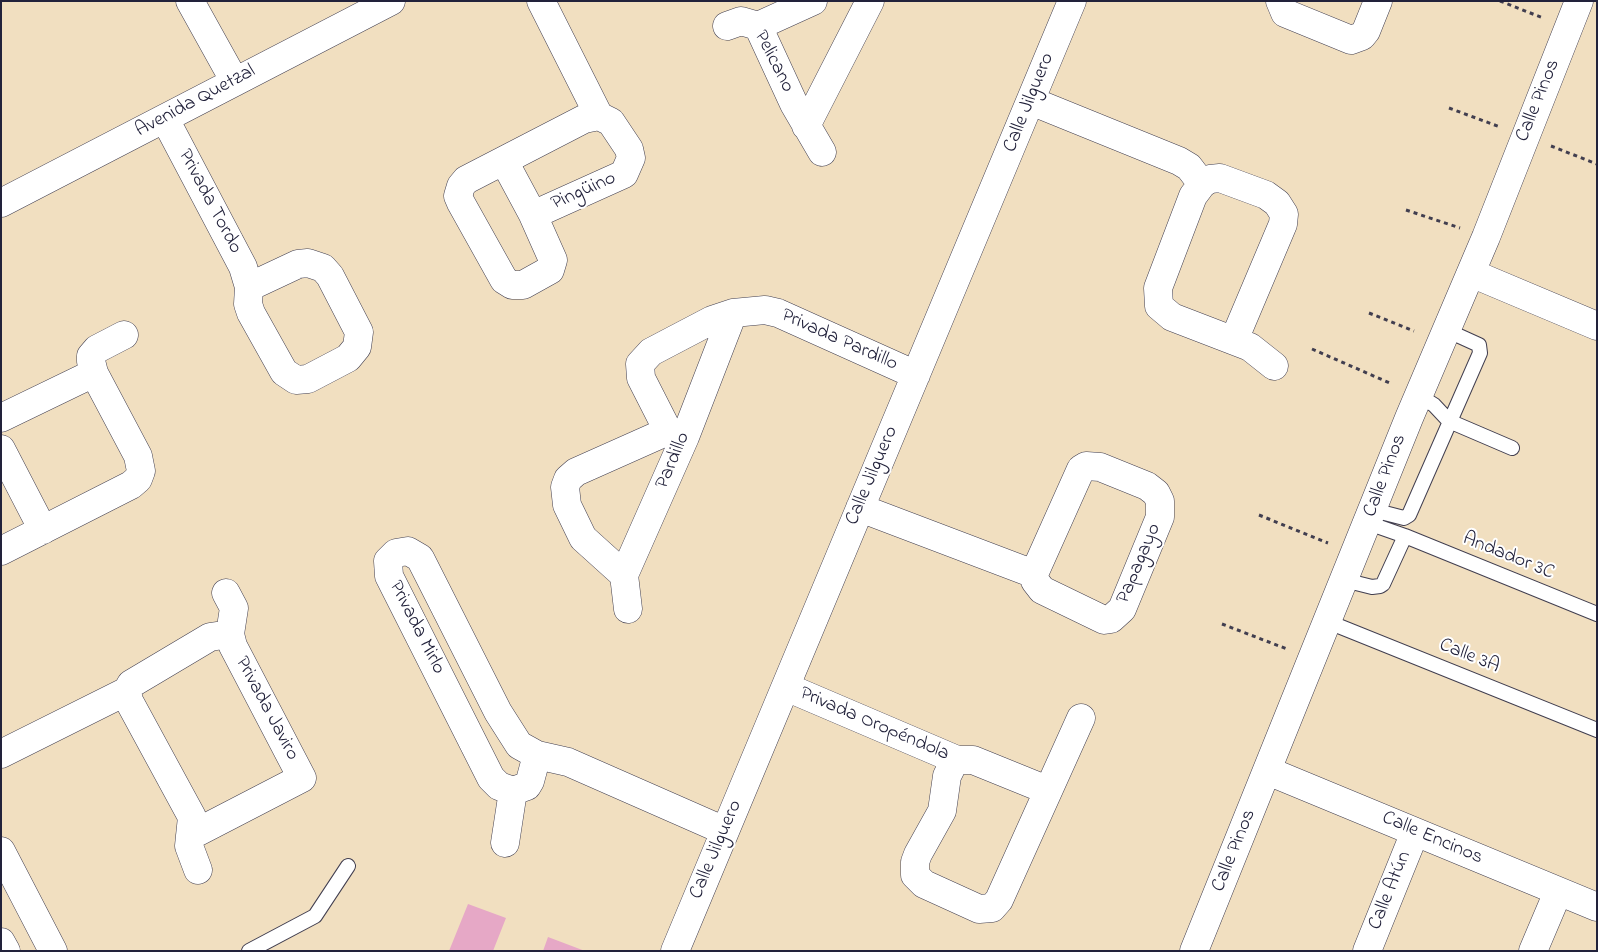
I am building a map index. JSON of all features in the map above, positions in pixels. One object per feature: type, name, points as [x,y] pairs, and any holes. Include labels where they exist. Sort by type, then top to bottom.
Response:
[{"type":"street","points":[[190,1],[235,82]]},
{"type":"street","name":"Avenida Quetzal","points":[[1,203],[391,1]]},
{"type":"street","points":[[504,161],[552,255],[551,266],[545,274],[523,286],[512,286],[504,280],[461,203],[459,190],[466,180],[584,119],[599,116],[541,1]]},
{"type":"street","points":[[758,26],[813,1]]},
{"type":"street","name":"Pelicano","points":[[806,126],[870,1]]},
{"type":"street","name":"Calle Jilguero","points":[[675,951],[1032,101],[1072,1]]},
{"type":"street","points":[[1280,1],[1285,13],[1351,40],[1362,36],[1366,31],[1378,1]]},
{"type":"street","name":"Calle Pinos","points":[[1194,951],[1268,771],[1326,621],[1356,553],[1418,395],[1486,237],[1524,136],[1579,1]]},
{"type":"street","name":"Pelicano","points":[[727,26],[741,21],[758,26],[806,126],[822,152]]},
{"type":"street","points":[[1032,101],[1179,161],[1189,167],[1202,184]]},
{"type":"street","name":"Pingüino","points":[[533,215],[624,174],[630,164],[629,150],[611,122],[599,116]]},
{"type":"street","name":"Privada Tordo","points":[[165,119],[243,267],[249,287],[248,304],[251,313],[284,372],[291,378],[302,381],[308,379],[348,358],[357,347],[359,332],[330,276],[323,268],[308,263],[298,264],[249,287]]},
{"type":"street","points":[[1234,340],[1283,224],[1284,214],[1277,203],[1266,195],[1220,178],[1210,179],[1202,184],[1193,196],[1158,288],[1159,306],[1172,317],[1250,347],[1274,366]]},
{"type":"street","points":[[1471,273],[1597,326]]},
{"type":"street","name":"Privada Pardillo","points":[[676,434],[641,378],[640,364],[644,358],[712,320],[733,313],[765,310],[778,313],[916,375]]},
{"type":"street","name":"Pardillo","points":[[624,575],[676,434],[733,313]]},
{"type":"street","points":[[1,551],[131,485],[138,479],[141,471],[138,456],[94,373],[91,360],[92,353],[124,335]]},
{"type":"street","points":[[1,418],[94,373]]},
{"type":"street","points":[[628,609],[624,575],[583,538],[566,505],[565,487],[568,479],[576,472],[676,434]]},
{"type":"street","points":[[1,449],[43,530]]},
{"type":"street","name":"Papagayo","points":[[1086,466],[1100,466],[1147,486],[1156,493],[1160,501],[1160,517],[1122,609],[1111,619],[1097,618],[1042,590],[1035,581],[1034,574],[1081,469],[1086,466]]},
{"type":"street","points":[[860,508],[1034,574]]},
{"type":"street","name":"Privada Mirlo","points":[[513,791],[499,786],[491,778],[389,576],[388,561],[396,553],[408,551],[420,558],[509,732],[519,745],[537,755],[568,762],[725,830]]},
{"type":"street","name":"Privada Javiro","points":[[190,836],[302,778],[233,646],[230,634],[234,608],[226,593]]},
{"type":"street","name":"Privada Javiro","points":[[1,754],[127,691],[130,684],[210,637],[230,634]]},
{"type":"street","name":"Privada Oropéndola","points":[[786,687],[957,760],[973,760],[1047,790]]},
{"type":"street","points":[[127,691],[129,701],[192,817],[189,846],[198,870]]},
{"type":"street","points":[[957,760],[953,764],[948,776],[942,811],[918,854],[914,866],[915,875],[924,884],[979,910],[992,908],[999,900],[1081,718]]},
{"type":"street","points":[[505,843],[513,791],[527,786],[537,755]]},
{"type":"street","name":"Calle Encinos","points":[[1268,771],[1597,908]]},
{"type":"street","name":"Calle Atún","points":[[1367,951],[1415,832]]},
{"type":"street","points":[[1,851],[53,951]]},
{"type":"street","points":[[1533,951],[1558,892]]},
{"type":"street","points":[[1,942],[6,951]]},
{"type":"lane","points":[[1370,516],[1404,518],[1409,515],[1481,348],[1473,341],[1443,336]]},
{"type":"lane","points":[[1418,395],[1434,404],[1449,420],[1512,448]]},
{"type":"lane","name":"Andador 3C","points":[[1370,516],[1405,536],[1597,614]]},
{"type":"lane","points":[[1344,580],[1372,587],[1380,586],[1405,536]]},
{"type":"lane","name":"Calle 3A","points":[[1326,621],[1597,730]]},
{"type":"lane","points":[[249,951],[315,916],[348,866]]},
{"type":"path","points":[[1500,1],[1568,28]]},
{"type":"path","points":[[1449,108],[1597,164]]},
{"type":"path","points":[[1406,210],[1486,237]]},
{"type":"path","points":[[1369,313],[1443,336]]},
{"type":"path","points":[[1312,349],[1418,395]]},
{"type":"path","points":[[1259,515],[1356,553]]},
{"type":"path","points":[[1222,624],[1312,658]]},
{"type":"building","points":[[468,904],[506,918],[493,951],[449,951]]},
{"type":"building","points":[[548,937],[585,951],[543,951]]}]
